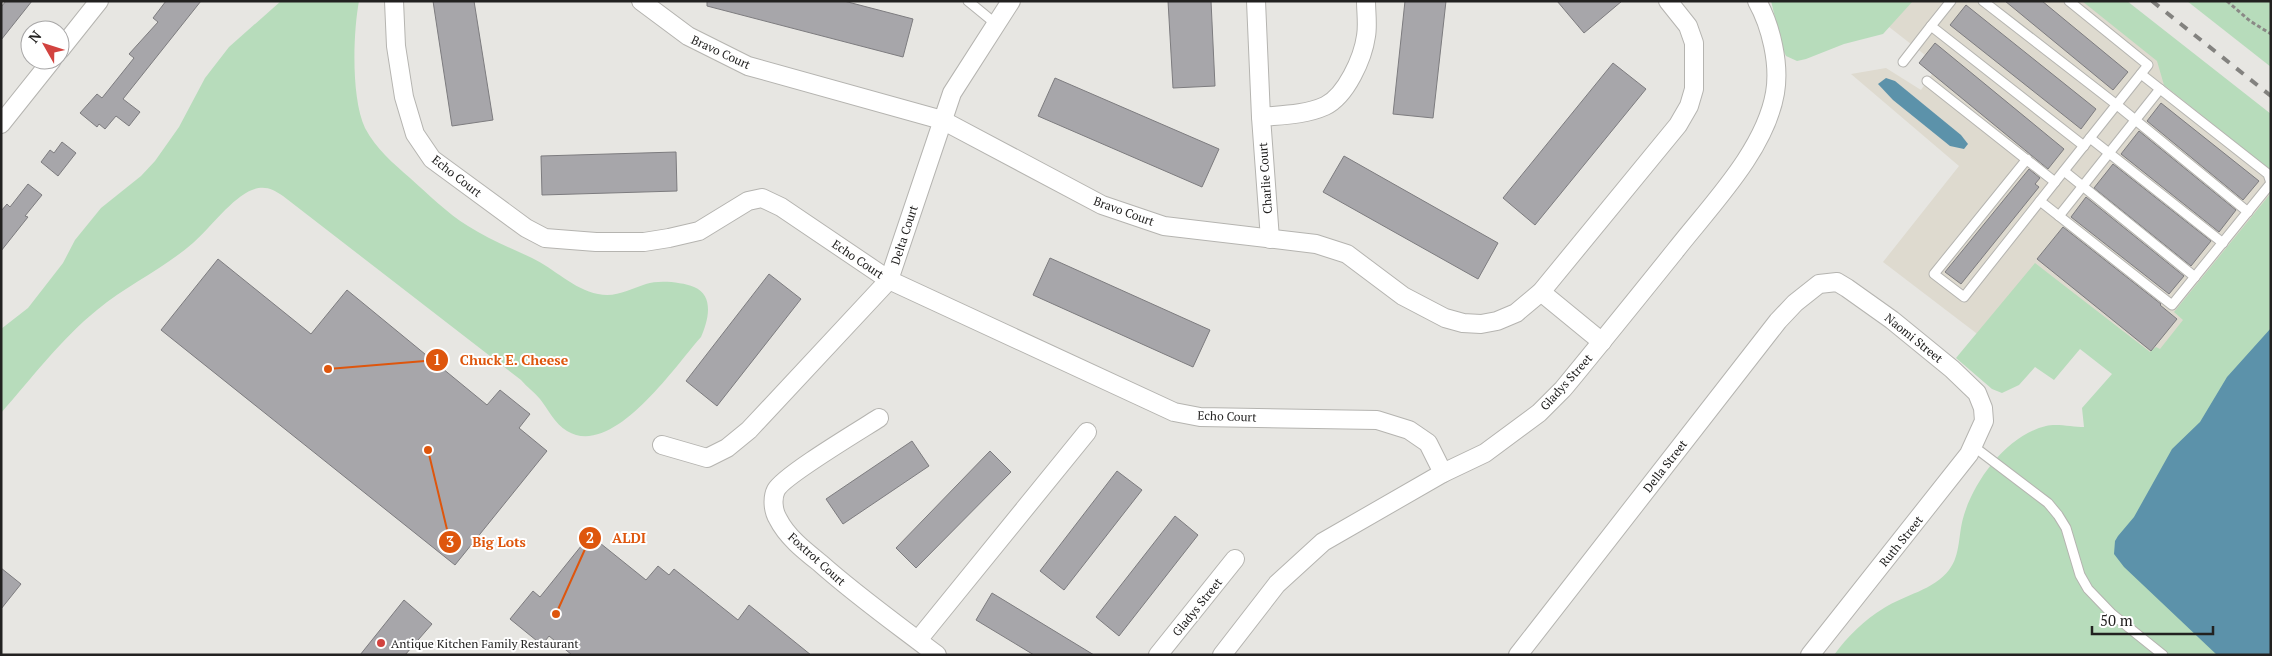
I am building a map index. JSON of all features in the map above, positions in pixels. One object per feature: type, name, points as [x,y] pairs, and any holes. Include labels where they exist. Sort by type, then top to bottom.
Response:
[{"type":"street","points":[[70,37],[99,1]]},
{"type":"street","name":"Echo Court","points":[[394,1],[396,46],[404,97],[415,134],[432,159],[526,228],[545,238],[568,242],[644,242],[699,231],[748,201],[762,198],[780,207],[889,280],[1174,412],[1200,417],[1376,420],[1409,430],[1428,443],[1443,473]]},
{"type":"street","name":"Bravo Court","points":[[641,1],[688,36],[748,66],[942,120],[1102,205],[1164,226],[1316,244],[1347,254],[1403,296],[1445,318],[1463,323],[1481,324],[1497,321],[1516,313],[1541,292]]},
{"type":"street","name":"Delta Court","points":[[662,445],[707,458],[726,448],[749,430],[889,280],[952,93],[1011,1]]},
{"type":"street","name":"Charlie Court","points":[[1256,1],[1261,117],[1270,239]]},
{"type":"street","points":[[1261,117],[1302,114],[1326,106],[1342,91],[1357,68],[1366,36],[1366,1]]},
{"type":"street","points":[[1602,342],[1541,292],[1669,136],[1689,106],[1694,89],[1694,42],[1688,26],[1668,1]]},
{"type":"street","name":"Gladys Street","points":[[1222,655],[1277,584],[1323,542],[1443,473],[1485,453],[1539,413],[1563,389],[1602,342],[1719,195],[1744,162],[1763,130],[1776,92],[1776,65],[1771,38],[1759,5]]},
{"type":"street","points":[[1,124],[44,70]]},
{"type":"street","name":"Naomi Street","points":[[1819,284],[1837,282],[1848,288],[1952,369],[1976,393],[1983,408],[1984,421]]},
{"type":"street","name":"Della Street","points":[[1518,655],[1778,321],[1807,292],[1819,284]]},
{"type":"street","name":"Foxtrot Court","points":[[879,418],[796,472],[776,489],[773,504],[777,518],[788,534],[810,555],[841,582],[937,655]]},
{"type":"street","name":"Ruth Street","points":[[1810,655],[1951,478],[1973,446],[1984,421]]},
{"type":"street","points":[[918,640],[1087,432]]},
{"type":"street","name":"Gladys Street","points":[[1158,655],[1235,559]]},
{"type":"lane","points":[[968,1],[996,24]]},
{"type":"lane","points":[[1903,62],[1951,1]]},
{"type":"lane","points":[[1982,1],[2117,105],[2248,212]]},
{"type":"lane","points":[[2027,159],[1934,274],[1964,298],[2148,65],[2069,1]]},
{"type":"lane","points":[[1931,26],[2084,146]]},
{"type":"lane","points":[[2040,201],[2172,305],[2248,212],[2271,183],[2268,174],[2141,74]]},
{"type":"lane","points":[[1927,81],[2055,182]]},
{"type":"lane","points":[[2059,216],[2160,89]]},
{"type":"lane","points":[[2090,138],[2223,243]]},
{"type":"lane","points":[[2064,171],[2195,277]]},
{"type":"lane","points":[[1973,446],[2048,503],[2066,528],[2080,576],[2088,589],[2112,614],[2163,655]]},
{"type":"path","points":[[2227,1],[2250,21],[2271,34]]},
{"type":"shaded area","points":[[1902,1],[2085,1],[2271,147],[2271,253],[2174,378],[2050,278],[1997,349],[1883,262],[1959,166],[1851,74],[1886,68],[1921,90],[1932,74],[1919,63],[1925,55],[1884,23]]},
{"type":"green space","points":[[281,1],[359,1],[355,30],[354,65],[357,100],[365,128],[374,143],[391,161],[460,221],[483,235],[540,262],[580,288],[598,294],[611,295],[646,284],[663,282],[689,285],[701,291],[705,296],[708,309],[706,324],[701,337],[642,405],[623,421],[604,432],[585,436],[567,431],[521,380],[283,196],[272,190],[260,188],[252,190],[237,199],[193,243],[170,261],[120,293],[84,321],[59,346],[1,413],[1,329],[28,308],[63,263],[75,240],[101,208],[141,176],[155,161],[179,127],[205,78],[229,47]]},
{"type":"green space","points":[[1771,1],[1913,1],[1883,34],[1844,44],[1797,61],[1786,56],[1783,50]]},
{"type":"green space","points":[[2082,1],[2127,1],[2271,114],[2271,175],[2268,168],[2164,85],[2157,61]]},
{"type":"green space","points":[[2187,1],[2271,1],[2271,67]]},
{"type":"green space","points":[[2271,193],[2271,655],[1834,655],[1863,623],[1892,603],[1935,583],[1949,570],[1956,558],[1962,522],[1969,501],[1976,487],[1995,460],[2006,449],[2032,431],[2050,425],[2084,427],[2082,408],[2112,374],[2080,349],[2054,380],[2035,367],[2019,385],[2002,393],[1992,389],[1956,358],[2035,263],[2150,352],[2156,347],[2160,349],[2183,320],[2174,312]]},
{"type":"water","points":[[1886,78],[1895,81],[1961,135],[1968,144],[1964,149],[1950,146],[1893,100],[1878,84]]},
{"type":"water","points":[[2271,328],[2271,655],[2217,655],[2124,567],[2114,554],[2115,541],[2134,517],[2172,449],[2200,422],[2227,377]]},
{"type":"building","points":[[6,1],[32,1],[1,40],[1,7]]},
{"type":"building","points":[[166,1],[201,1],[123,99],[140,112],[129,126],[116,116],[105,129],[99,124],[97,127],[80,113],[97,94],[102,98],[134,58],[129,54],[158,22],[153,18]]},
{"type":"building","points":[[433,1],[474,1],[493,120],[452,126]]},
{"type":"building","points":[[707,1],[844,1],[913,19],[903,57],[707,6]]},
{"type":"building","points":[[1168,1],[1211,1],[1215,86],[1173,88]]},
{"type":"building","points":[[1405,1],[1446,1],[1433,118],[1393,114]]},
{"type":"building","points":[[1557,1],[1622,1],[1584,33]]},
{"type":"building","points":[[2005,1],[2042,1],[2128,72],[2113,90]]},
{"type":"building","points":[[1966,5],[2096,109],[2081,129],[1950,25]]},
{"type":"building","points":[[1935,43],[2064,149],[2048,169],[1919,63]]},
{"type":"building","points":[[1613,63],[1646,89],[1535,225],[1503,198]]},
{"type":"building","points":[[1055,78],[1219,149],[1202,187],[1038,116]]},
{"type":"building","points":[[2161,103],[2259,181],[2243,200],[2147,121]]},
{"type":"building","points":[[2139,131],[2236,210],[2219,232],[2121,154]]},
{"type":"building","points":[[62,142],[76,153],[58,176],[41,162],[50,150],[54,153]]},
{"type":"building","points":[[676,152],[677,191],[542,195],[541,156]]},
{"type":"building","points":[[1344,156],[1498,243],[1478,279],[1323,192]]},
{"type":"building","points":[[2113,164],[2211,241],[2191,266],[2094,188]]},
{"type":"building","points":[[2029,169],[2040,178],[2035,184],[2039,187],[1961,284],[1945,272]]},
{"type":"building","points":[[28,184],[42,195],[25,216],[28,217],[1,251],[1,211],[7,204],[10,207]]},
{"type":"building","points":[[2086,197],[2184,276],[2169,294],[2071,217]]},
{"type":"building","points":[[2063,227],[2161,304],[2177,319],[2151,351],[2037,259]]},
{"type":"building","points":[[1050,258],[1210,330],[1193,367],[1033,295]]},
{"type":"building","points":[[218,259],[311,334],[347,290],[487,405],[500,390],[530,414],[519,428],[547,451],[455,565],[161,330]]},
{"type":"building","points":[[769,274],[801,299],[717,406],[686,381]]},
{"type":"building","points":[[912,441],[929,466],[843,524],[826,499]]},
{"type":"building","points":[[990,451],[1011,472],[916,568],[896,548]]},
{"type":"building","points":[[1117,471],[1142,490],[1064,590],[1040,571]]},
{"type":"building","points":[[1175,516],[1198,535],[1119,636],[1096,617]]},
{"type":"building","points":[[590,535],[646,580],[658,566],[669,575],[674,569],[738,620],[749,605],[811,655],[572,655],[549,636],[542,645],[510,619],[533,591],[540,597]]},
{"type":"building","points":[[1,568],[21,584],[1,609]]},
{"type":"building","points":[[992,593],[1094,655],[1034,655],[976,620]]},
{"type":"building","points":[[404,600],[432,624],[405,655],[360,655]]},
{"type":"railway","points":[[2152,1],[2271,96]]},
{"type":"place","name":"Chuck E. Cheese","points":[[328,369]]},
{"type":"place","name":"Big Lots","points":[[428,450]]},
{"type":"place","name":"ALDI","points":[[556,614]]},
{"type":"place","name":"Antique Kitchen Family Restaurant","points":[[381,643]]}]
